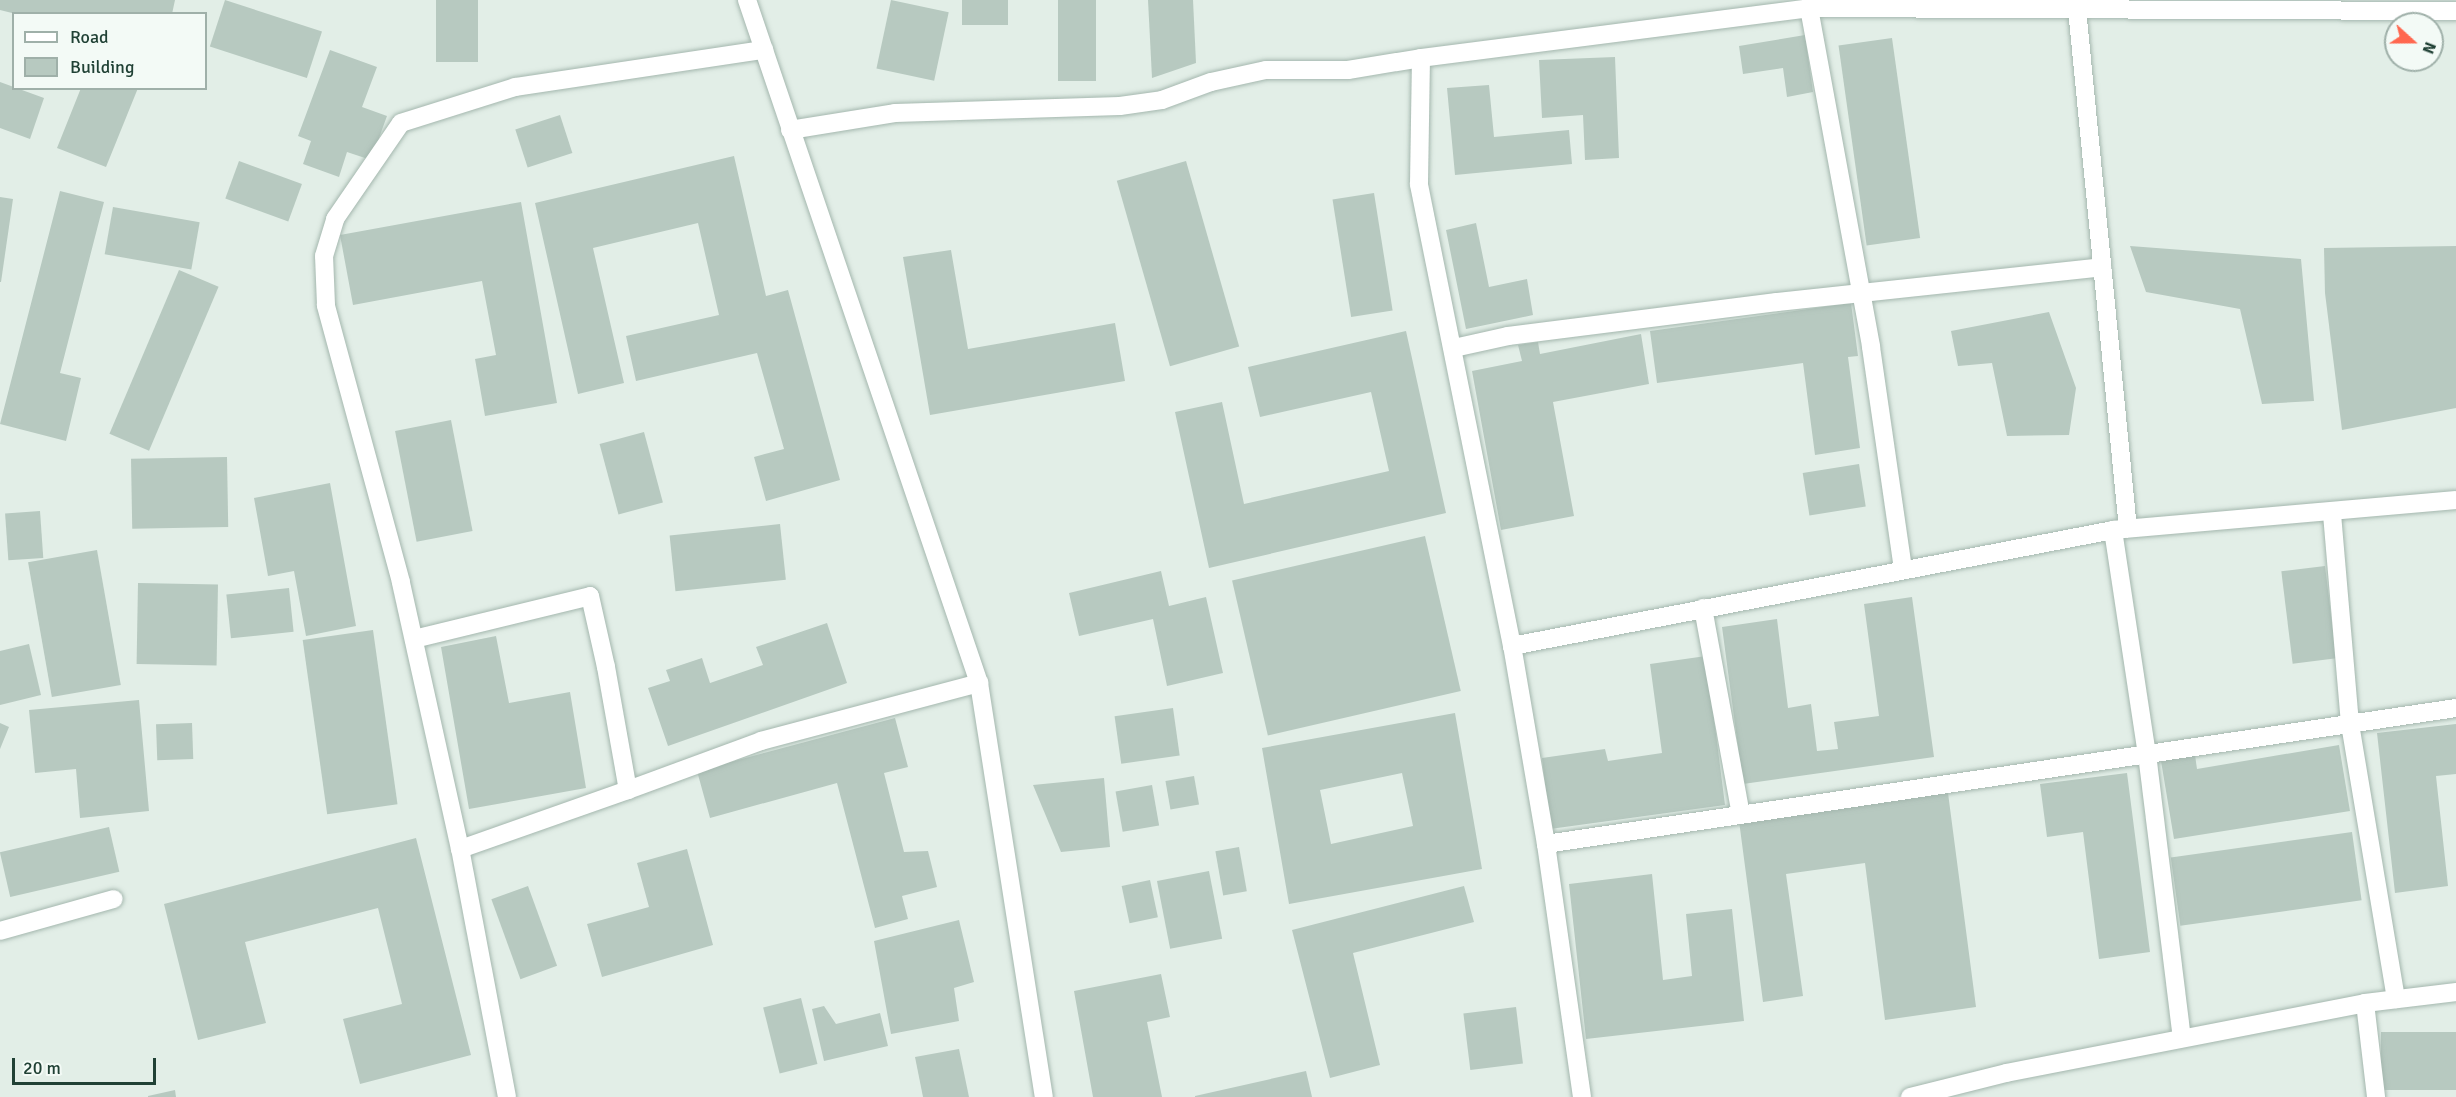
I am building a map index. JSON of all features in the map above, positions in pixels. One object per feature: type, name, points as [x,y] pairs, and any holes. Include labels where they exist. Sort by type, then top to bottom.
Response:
[{"type":"street","points":[[747,0],[790,130],[875,369],[979,683],[1044,1097]]},
{"type":"street","points":[[790,130],[895,112],[1120,106],[1162,100],[1211,82],[1266,70],[1348,70],[1810,4],[2077,9],[2456,11]]},
{"type":"street","points":[[1810,4],[1862,293],[1903,569]]},
{"type":"street","points":[[2077,9],[2102,267],[2120,529],[2182,1038]]},
{"type":"street","points":[[507,1097],[460,849],[414,639],[326,305],[324,256],[335,219],[401,123],[515,87],[764,50]]},
{"type":"street","points":[[1421,58],[1419,184],[1454,348],[1512,646],[1546,844],[1582,1097]]},
{"type":"street","points":[[1454,348],[1508,336],[1862,293],[2102,267]]},
{"type":"street","points":[[1512,646],[2120,529],[2332,513],[2456,500]]},
{"type":"street","points":[[2332,513],[2350,724],[2396,999]]},
{"type":"street","points":[[414,639],[590,596],[628,790]]},
{"type":"street","points":[[1703,608],[1741,815]]},
{"type":"street","points":[[460,849],[760,741],[979,683]]},
{"type":"street","points":[[1546,844],[2456,708]]},
{"type":"street","points":[[0,931],[114,899]]},
{"type":"street","points":[[1910,1097],[2006,1073],[2182,1038],[2365,1003],[2456,992]]},
{"type":"street","points":[[2365,1003],[2376,1097]]},
{"type":"building","points":[[0,0],[175,0],[172,12],[12,13],[0,10]]},
{"type":"building","points":[[225,0],[322,32],[307,78],[210,47]]},
{"type":"building","points":[[436,0],[478,0],[478,62],[436,62]]},
{"type":"building","points":[[891,0],[949,12],[934,81],[876,68]]},
{"type":"building","points":[[962,0],[1008,0],[1008,25],[962,25]]},
{"type":"building","points":[[1058,0],[1096,0],[1096,81],[1058,81]]},
{"type":"building","points":[[1148,0],[1193,0],[1196,63],[1152,78]]},
{"type":"building","points":[[1805,35],[1813,92],[1787,97],[1783,68],[1743,74],[1739,46]]},
{"type":"building","points":[[1892,38],[1920,238],[1867,246],[1839,46]]},
{"type":"building","points":[[330,50],[377,67],[362,107],[387,116],[371,160],[347,152],[339,177],[303,164],[311,141],[298,136]]},
{"type":"building","points":[[1615,57],[1619,158],[1585,160],[1583,115],[1542,118],[1539,60]]},
{"type":"building","points":[[0,82],[12,86],[12,90],[22,90],[44,98],[30,139],[0,128]]},
{"type":"building","points":[[1489,85],[1494,137],[1569,130],[1572,164],[1455,175],[1447,88]]},
{"type":"building","points":[[80,90],[137,90],[106,167],[57,148]]},
{"type":"building","points":[[560,115],[572,153],[528,168],[515,130]]},
{"type":"building","points":[[734,156],[766,296],[788,290],[840,480],[766,501],[754,457],[784,449],[757,353],[636,381],[626,336],[719,315],[698,223],[593,248],[624,383],[578,394],[535,203]]},
{"type":"building","points":[[239,161],[302,184],[288,222],[225,199]]},
{"type":"building","points":[[1186,161],[1239,347],[1170,366],[1117,181]]},
{"type":"building","points":[[60,191],[104,202],[60,373],[81,378],[66,441],[0,424]]},
{"type":"building","points":[[1374,193],[1393,311],[1351,317],[1333,200]]},
{"type":"building","points":[[0,197],[13,199],[1,282],[0,282]]},
{"type":"building","points":[[521,202],[557,403],[485,416],[475,359],[496,355],[482,281],[353,305],[340,235]]},
{"type":"building","points":[[113,207],[200,222],[191,270],[105,254]]},
{"type":"building","points":[[1476,223],[1489,287],[1527,279],[1533,315],[1466,329],[1446,230]]},
{"type":"building","points":[[2130,246],[2301,259],[2314,401],[2262,404],[2240,309],[2146,292]]},
{"type":"building","points":[[2456,246],[2456,408],[2342,430],[2325,293],[2324,248]]},
{"type":"building","points":[[951,250],[968,349],[1115,323],[1125,381],[930,415],[903,257]]},
{"type":"building","points":[[179,270],[219,287],[149,451],[109,434]]},
{"type":"building","points":[[1851,303],[1858,356],[1848,357],[1860,448],[1815,455],[1803,363],[1657,383],[1650,331]]},
{"type":"building","points":[[2049,312],[2076,388],[2069,435],[2007,436],[1992,363],[1958,366],[1951,331]]},
{"type":"building","points":[[1406,331],[1446,513],[1209,568],[1175,412],[1222,402],[1244,504],[1389,471],[1371,392],[1260,417],[1248,367]]},
{"type":"building","points":[[1641,334],[1649,384],[1553,402],[1574,516],[1501,530],[1472,371],[1522,361],[1518,345],[1538,342],[1540,354]]},
{"type":"building","points":[[451,420],[473,531],[417,542],[395,431]]},
{"type":"building","points":[[644,432],[663,503],[618,514],[600,444]]},
{"type":"building","points":[[227,457],[228,527],[132,529],[131,459]]},
{"type":"building","points":[[1859,464],[1866,506],[1809,515],[1803,473]]},
{"type":"building","points":[[330,483],[356,626],[306,636],[294,571],[268,576],[254,498]]},
{"type":"building","points":[[40,511],[43,558],[8,560],[5,513]]},
{"type":"building","points":[[780,524],[786,580],[675,591],[670,536]]},
{"type":"building","points":[[1425,536],[1461,691],[1268,735],[1232,581]]},
{"type":"building","points":[[97,550],[121,685],[52,697],[28,562]]},
{"type":"building","points":[[2325,566],[2336,658],[2293,664],[2281,571]]},
{"type":"building","points":[[1161,571],[1169,606],[1206,597],[1223,673],[1167,686],[1153,619],[1079,636],[1069,593]]},
{"type":"building","points":[[138,583],[218,584],[217,665],[137,664]]},
{"type":"building","points":[[289,588],[294,632],[231,638],[226,595]]},
{"type":"building","points":[[1912,597],[1934,757],[1743,784],[1722,627],[1777,619],[1788,708],[1811,704],[1817,751],[1838,749],[1834,722],[1879,716],[1864,604]]},
{"type":"building","points":[[827,623],[847,683],[668,746],[648,688],[670,681],[666,670],[702,658],[710,683],[763,665],[756,647]]},
{"type":"building","points":[[373,630],[397,804],[327,814],[303,640]]},
{"type":"building","points":[[496,636],[509,703],[570,692],[586,788],[469,809],[441,647]]},
{"type":"building","points":[[29,644],[41,695],[0,705],[0,651]]},
{"type":"building","points":[[1706,656],[1725,805],[1550,829],[1542,758],[1605,749],[1608,761],[1662,753],[1650,664]]},
{"type":"building","points":[[139,700],[149,811],[80,818],[76,769],[35,773],[29,710]]},
{"type":"building","points":[[1173,708],[1180,756],[1121,764],[1115,716]]},
{"type":"building","points":[[1455,713],[1482,869],[1289,904],[1262,748]],"holes":[[[1402,773],[1413,826],[1331,844],[1320,790]]]},
{"type":"building","points":[[895,718],[908,767],[884,773],[904,852],[928,851],[937,887],[902,896],[908,919],[875,928],[837,783],[710,818],[697,771]]},
{"type":"building","points":[[0,723],[9,727],[0,749]]},
{"type":"building","points":[[192,723],[193,759],[157,760],[156,724]]},
{"type":"building","points":[[2456,724],[2456,774],[2436,776],[2448,886],[2395,893],[2377,733]]},
{"type":"building","points":[[2339,745],[2350,811],[2174,839],[2161,761],[2195,755],[2197,769]]},
{"type":"building","points":[[2127,773],[2150,952],[2099,959],[2083,832],[2047,837],[2040,784]]},
{"type":"building","points":[[1194,776],[1199,805],[1170,810],[1165,781]]},
{"type":"building","points":[[1104,778],[1110,847],[1061,852],[1033,785]]},
{"type":"building","points":[[1152,785],[1159,825],[1123,832],[1116,791]]},
{"type":"building","points":[[1948,793],[1976,1007],[1885,1020],[1865,863],[1786,874],[1803,996],[1763,1002],[1739,821]]},
{"type":"building","points":[[109,827],[119,872],[10,897],[0,852]]},
{"type":"building","points":[[2352,832],[2362,900],[2180,926],[2171,857]]},
{"type":"building","points":[[416,838],[471,1055],[360,1084],[343,1019],[402,1004],[378,908],[245,942],[266,1023],[198,1040],[164,904]]},
{"type":"building","points":[[1239,847],[1247,891],[1223,895],[1215,851]]},
{"type":"building","points":[[687,849],[713,945],[602,977],[587,924],[649,907],[637,863]]},
{"type":"building","points":[[1209,871],[1222,939],[1170,949],[1157,881]]},
{"type":"building","points":[[1652,874],[1663,980],[1692,976],[1686,914],[1732,909],[1744,1021],[1586,1039],[1569,884]]},
{"type":"building","points":[[1150,880],[1158,917],[1130,923],[1122,886]]},
{"type":"building","points":[[528,886],[557,966],[520,979],[491,899]]},
{"type":"building","points":[[1464,886],[1474,922],[1353,953],[1380,1065],[1330,1078],[1292,930]]},
{"type":"building","points":[[959,920],[974,982],[954,988],[959,1021],[891,1034],[874,941]]},
{"type":"building","points":[[1161,974],[1170,1017],[1147,1022],[1162,1097],[1093,1097],[1074,991]]},
{"type":"building","points":[[801,998],[817,1064],[780,1073],[763,1007]]},
{"type":"building","points":[[824,1006],[836,1024],[880,1013],[888,1046],[824,1061],[812,1009]]},
{"type":"building","points":[[1516,1007],[1523,1064],[1470,1070],[1463,1013]]},
{"type":"building","points":[[2381,1032],[2456,1032],[2456,1090],[2381,1090]]},
{"type":"building","points":[[959,1049],[969,1097],[923,1097],[915,1057]]},
{"type":"building","points":[[1306,1071],[1312,1097],[1195,1097],[1195,1096]]},
{"type":"building","points":[[175,1090],[176,1097],[148,1097],[148,1096]]}]
